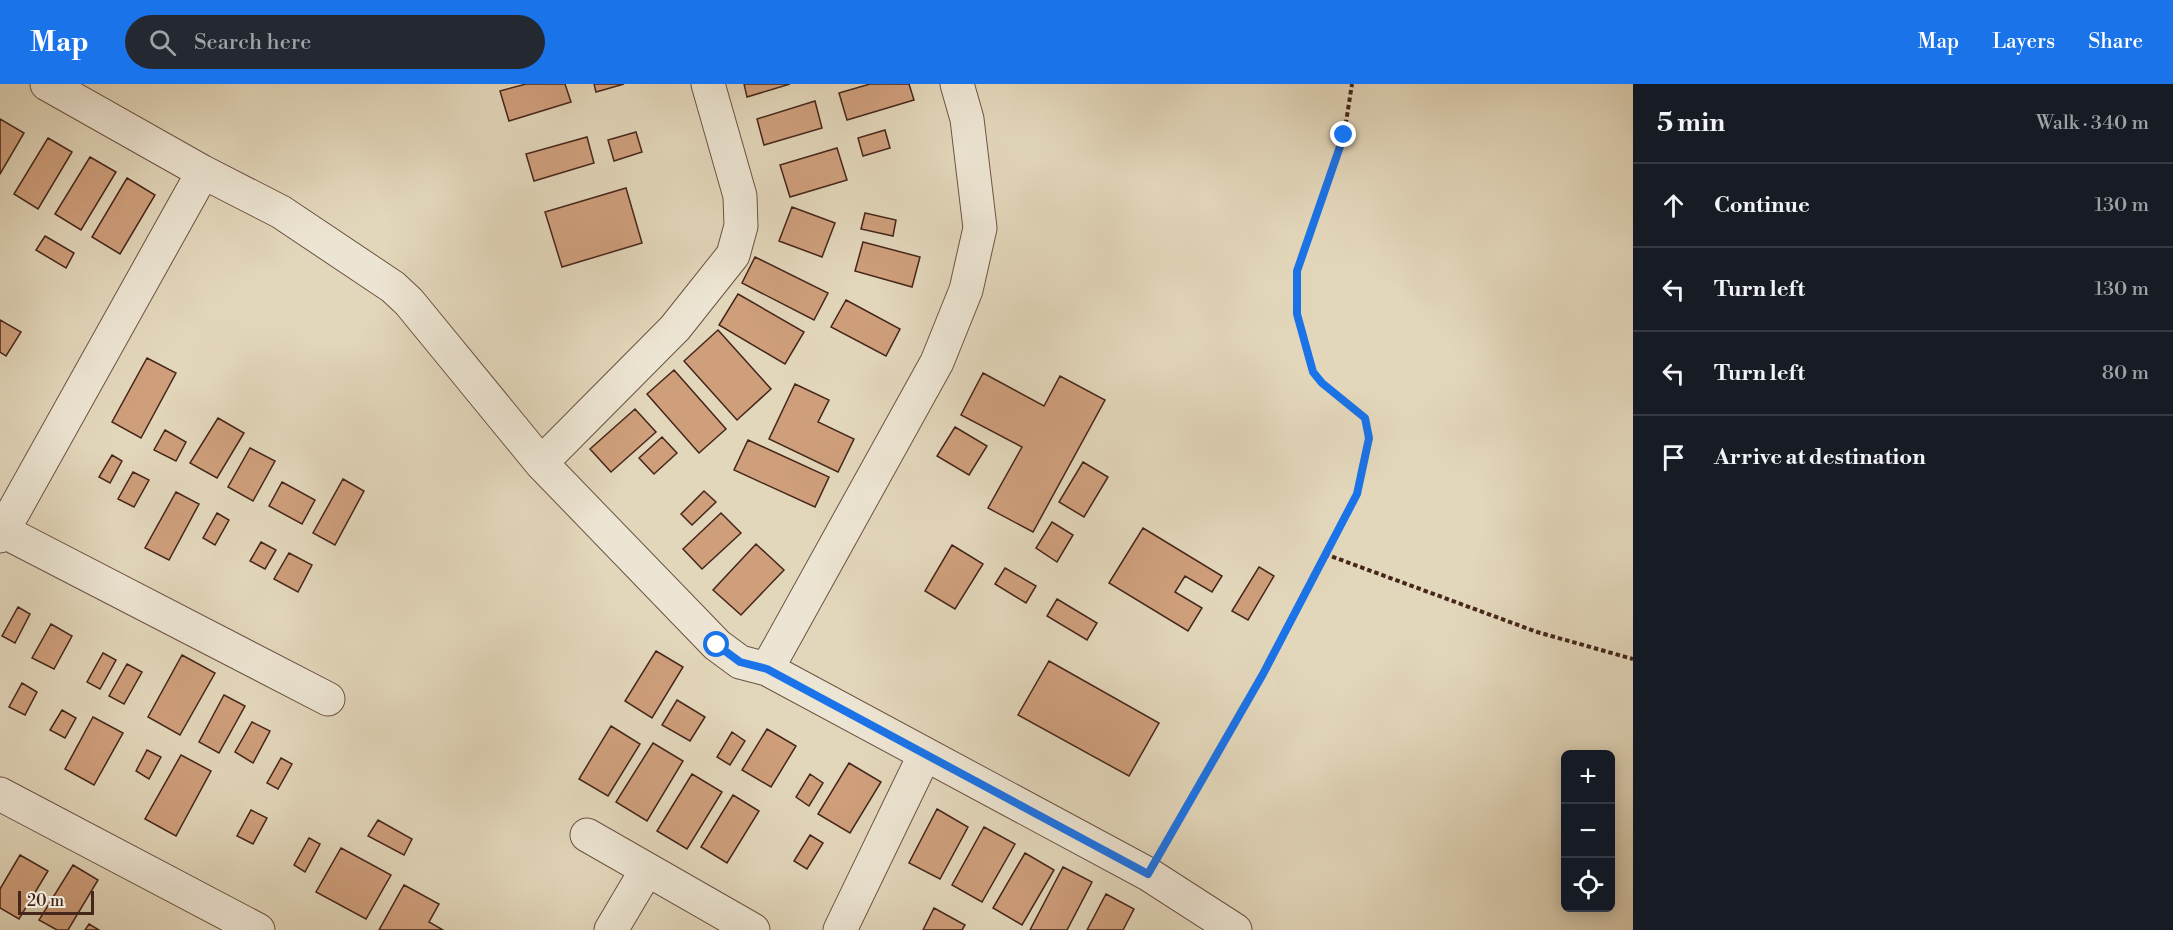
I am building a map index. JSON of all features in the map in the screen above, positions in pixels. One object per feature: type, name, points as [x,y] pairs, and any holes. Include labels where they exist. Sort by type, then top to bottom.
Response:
[{"type":"street","points":[[47,84],[203,172],[281,212],[398,290],[541,463],[717,645],[740,662],[767,669],[1148,874],[1235,930]]},
{"type":"street","points":[[541,463],[675,328],[733,255],[741,226],[740,196],[708,84]]},
{"type":"street","points":[[767,669],[937,362],[966,290],[980,228],[967,120],[957,84]]},
{"type":"street","points":[[203,172],[2,533],[328,699]]},
{"type":"street","points":[[840,930],[925,754]]},
{"type":"street","points":[[0,794],[258,930]]},
{"type":"street","points":[[587,835],[646,871],[753,930]]},
{"type":"street","points":[[611,930],[646,871]]},
{"type":"path","points":[[1148,874],[1263,674],[1357,494],[1369,438],[1365,418],[1322,383],[1313,372],[1297,314],[1297,271],[1344,135],[1352,84]]},
{"type":"path","points":[[1325,554],[1537,632],[1633,659]]},
{"type":"building","points":[[526,84],[565,84],[571,102],[509,121],[500,91]]},
{"type":"building","points":[[594,84],[624,84],[596,92]]},
{"type":"building","points":[[744,84],[790,84],[747,97]]},
{"type":"building","points":[[870,84],[909,84],[914,100],[847,120],[839,93]]},
{"type":"building","points":[[815,101],[822,128],[764,145],[757,119]]},
{"type":"building","points":[[0,119],[24,133],[0,174]]},
{"type":"building","points":[[885,130],[890,148],[863,156],[858,138]]},
{"type":"building","points":[[636,132],[642,152],[614,161],[608,140]]},
{"type":"building","points":[[587,137],[594,163],[534,181],[526,154]]},
{"type":"building","points":[[48,138],[72,152],[38,209],[14,194]]},
{"type":"building","points":[[837,148],[847,180],[790,197],[780,165]]},
{"type":"building","points":[[90,157],[116,172],[81,230],[55,214]]},
{"type":"building","points":[[127,178],[155,195],[120,254],[92,237]]},
{"type":"building","points":[[626,188],[642,243],[562,267],[545,212]]},
{"type":"building","points":[[792,207],[835,223],[822,257],[779,241]]},
{"type":"building","points":[[865,213],[896,220],[893,236],[861,229]]},
{"type":"building","points":[[45,236],[74,253],[66,268],[36,250]]},
{"type":"building","points":[[863,242],[920,257],[912,287],[855,271]]},
{"type":"building","points":[[755,257],[828,293],[814,320],[742,283]]},
{"type":"building","points":[[738,294],[804,332],[785,364],[719,325]]},
{"type":"building","points":[[846,300],[900,329],[886,356],[831,327]]},
{"type":"building","points":[[0,320],[21,332],[6,356],[0,352]]},
{"type":"building","points":[[718,330],[771,389],[737,420],[684,361]]},
{"type":"building","points":[[147,358],[176,373],[141,438],[112,422]]},
{"type":"building","points":[[674,370],[726,429],[699,453],[647,394]]},
{"type":"building","points":[[983,373],[1044,406],[1060,376],[1105,400],[1033,532],[988,508],[1022,447],[961,415]]},
{"type":"building","points":[[795,384],[829,400],[818,422],[854,439],[838,472],[769,439]]},
{"type":"building","points":[[635,409],[656,432],[611,472],[590,449]]},
{"type":"building","points":[[218,418],[244,433],[217,478],[190,463]]},
{"type":"building","points":[[955,427],[987,446],[969,475],[937,456]]},
{"type":"building","points":[[165,430],[186,442],[176,461],[154,450]]},
{"type":"building","points":[[662,437],[677,453],[654,474],[639,458]]},
{"type":"building","points":[[748,440],[829,477],[815,507],[734,470]]},
{"type":"building","points":[[250,448],[275,461],[253,501],[228,487]]},
{"type":"building","points":[[112,455],[122,461],[110,483],[99,477]]},
{"type":"building","points":[[1083,462],[1108,477],[1084,517],[1059,502]]},
{"type":"building","points":[[133,472],[149,480],[134,507],[118,499]]},
{"type":"building","points":[[343,479],[364,491],[335,545],[313,533]]},
{"type":"building","points":[[282,482],[315,500],[302,524],[269,506]]},
{"type":"building","points":[[704,491],[716,502],[692,525],[681,514]]},
{"type":"building","points":[[176,492],[199,504],[169,560],[145,548]]},
{"type":"building","points":[[217,513],[229,520],[215,545],[203,538]]},
{"type":"building","points":[[721,513],[741,533],[702,569],[683,549]]},
{"type":"building","points":[[1052,522],[1073,535],[1057,562],[1036,548]]},
{"type":"building","points":[[1143,528],[1222,576],[1212,592],[1185,576],[1175,592],[1202,608],[1188,631],[1109,583]]},
{"type":"building","points":[[261,542],[276,550],[265,569],[250,561]]},
{"type":"building","points":[[756,544],[784,570],[741,615],[713,590]]},
{"type":"building","points":[[952,545],[983,564],[955,609],[925,591]]},
{"type":"building","points":[[289,553],[312,565],[298,592],[274,579]]},
{"type":"building","points":[[1259,567],[1274,576],[1248,620],[1232,611]]},
{"type":"building","points":[[1005,568],[1036,586],[1026,603],[995,584]]},
{"type":"building","points":[[1057,599],[1097,623],[1087,640],[1047,616]]},
{"type":"building","points":[[18,607],[30,614],[15,643],[2,636]]},
{"type":"building","points":[[51,624],[72,636],[54,669],[32,658]]},
{"type":"building","points":[[656,651],[683,667],[652,718],[625,701]]},
{"type":"building","points":[[103,653],[116,660],[100,689],[87,682]]},
{"type":"building","points":[[182,655],[215,673],[180,735],[148,717]]},
{"type":"building","points":[[1049,661],[1159,723],[1129,776],[1018,715]]},
{"type":"building","points":[[127,664],[142,672],[124,704],[109,696]]},
{"type":"building","points":[[22,683],[37,692],[25,715],[9,707]]},
{"type":"building","points":[[224,695],[245,706],[219,753],[199,742]]},
{"type":"building","points":[[677,700],[705,717],[690,741],[662,725]]},
{"type":"building","points":[[62,710],[76,718],[65,738],[50,730]]},
{"type":"building","points":[[93,717],[123,733],[94,785],[65,769]]},
{"type":"building","points":[[252,722],[270,731],[253,763],[235,752]]},
{"type":"building","points":[[611,726],[640,744],[608,796],[579,779]]},
{"type":"building","points":[[767,729],[796,746],[771,787],[742,770]]},
{"type":"building","points":[[732,732],[745,741],[730,765],[717,757]]},
{"type":"building","points":[[653,743],[683,761],[647,821],[616,802]]},
{"type":"building","points":[[147,750],[161,757],[149,779],[136,771]]},
{"type":"building","points":[[181,755],[211,771],[176,836],[145,819]]},
{"type":"building","points":[[281,758],[292,764],[278,789],[267,783]]},
{"type":"building","points":[[849,763],[881,782],[850,833],[818,814]]},
{"type":"building","points":[[692,774],[722,792],[687,849],[657,831]]},
{"type":"building","points":[[810,774],[823,783],[809,806],[796,797]]},
{"type":"building","points":[[733,795],[759,811],[727,863],[701,847]]},
{"type":"building","points":[[937,809],[968,827],[940,879],[909,863]]},
{"type":"building","points":[[251,810],[267,818],[253,844],[237,836]]},
{"type":"building","points":[[378,820],[412,839],[404,855],[368,836]]},
{"type":"building","points":[[984,827],[1015,844],[982,902],[952,885]]},
{"type":"building","points":[[810,835],[823,843],[807,869],[794,861]]},
{"type":"building","points":[[309,838],[320,844],[305,872],[294,865]]},
{"type":"building","points":[[341,848],[391,875],[366,919],[316,892]]},
{"type":"building","points":[[1025,853],[1054,870],[1022,925],[993,908]]},
{"type":"building","points":[[20,855],[48,871],[19,919],[0,908],[0,889]]},
{"type":"building","points":[[73,865],[98,880],[68,930],[57,930],[39,920]]},
{"type":"building","points":[[1063,867],[1092,882],[1067,930],[1030,930]]},
{"type":"building","points":[[404,885],[439,904],[429,922],[443,930],[379,930]]},
{"type":"building","points":[[1106,894],[1134,909],[1123,930],[1087,930]]},
{"type":"building","points":[[934,908],[965,925],[962,930],[923,930]]},
{"type":"building","points":[[89,924],[99,930],[85,930]]},
{"type":"route","points":[[717,645],[740,662],[767,669],[1148,874],[1263,674],[1357,494],[1369,438],[1365,418],[1322,383],[1313,372],[1297,314],[1297,271],[1344,135]]}]
